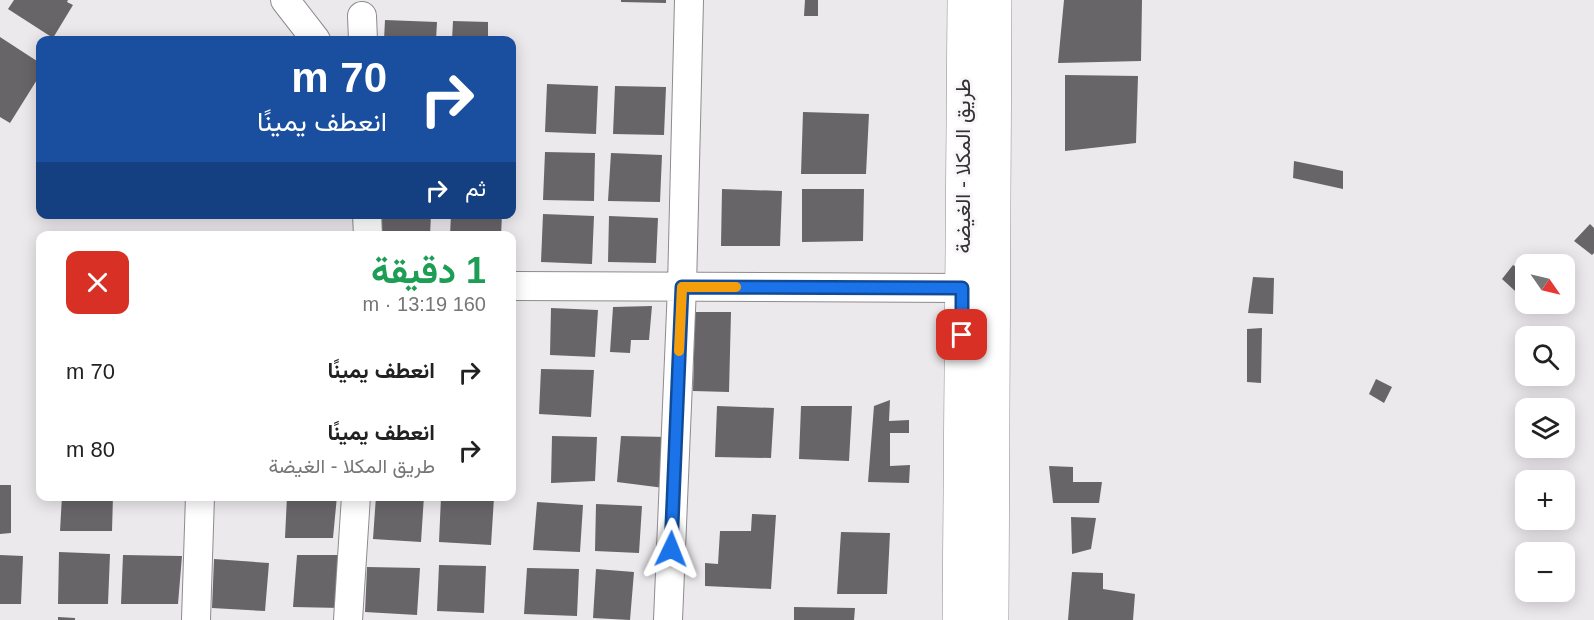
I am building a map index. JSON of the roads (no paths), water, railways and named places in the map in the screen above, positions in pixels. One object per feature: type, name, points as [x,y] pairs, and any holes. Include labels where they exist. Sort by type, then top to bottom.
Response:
[{"type":"highway","name":"طريق المكلا - الغيضة","points":[[959,620],[964,0]]},
{"type":"highway","name":"طريق المكلا - الغيضة","points":[[992,620],[995,0]]},
{"type":"street","points":[[285,0],[313,36]]},
{"type":"street","points":[[668,620],[682,287],[689,0]]},
{"type":"street","points":[[516,286],[962,288]]},
{"type":"street","points":[[196,620],[200,501]]},
{"type":"street","points":[[348,620],[356,501]]}]
